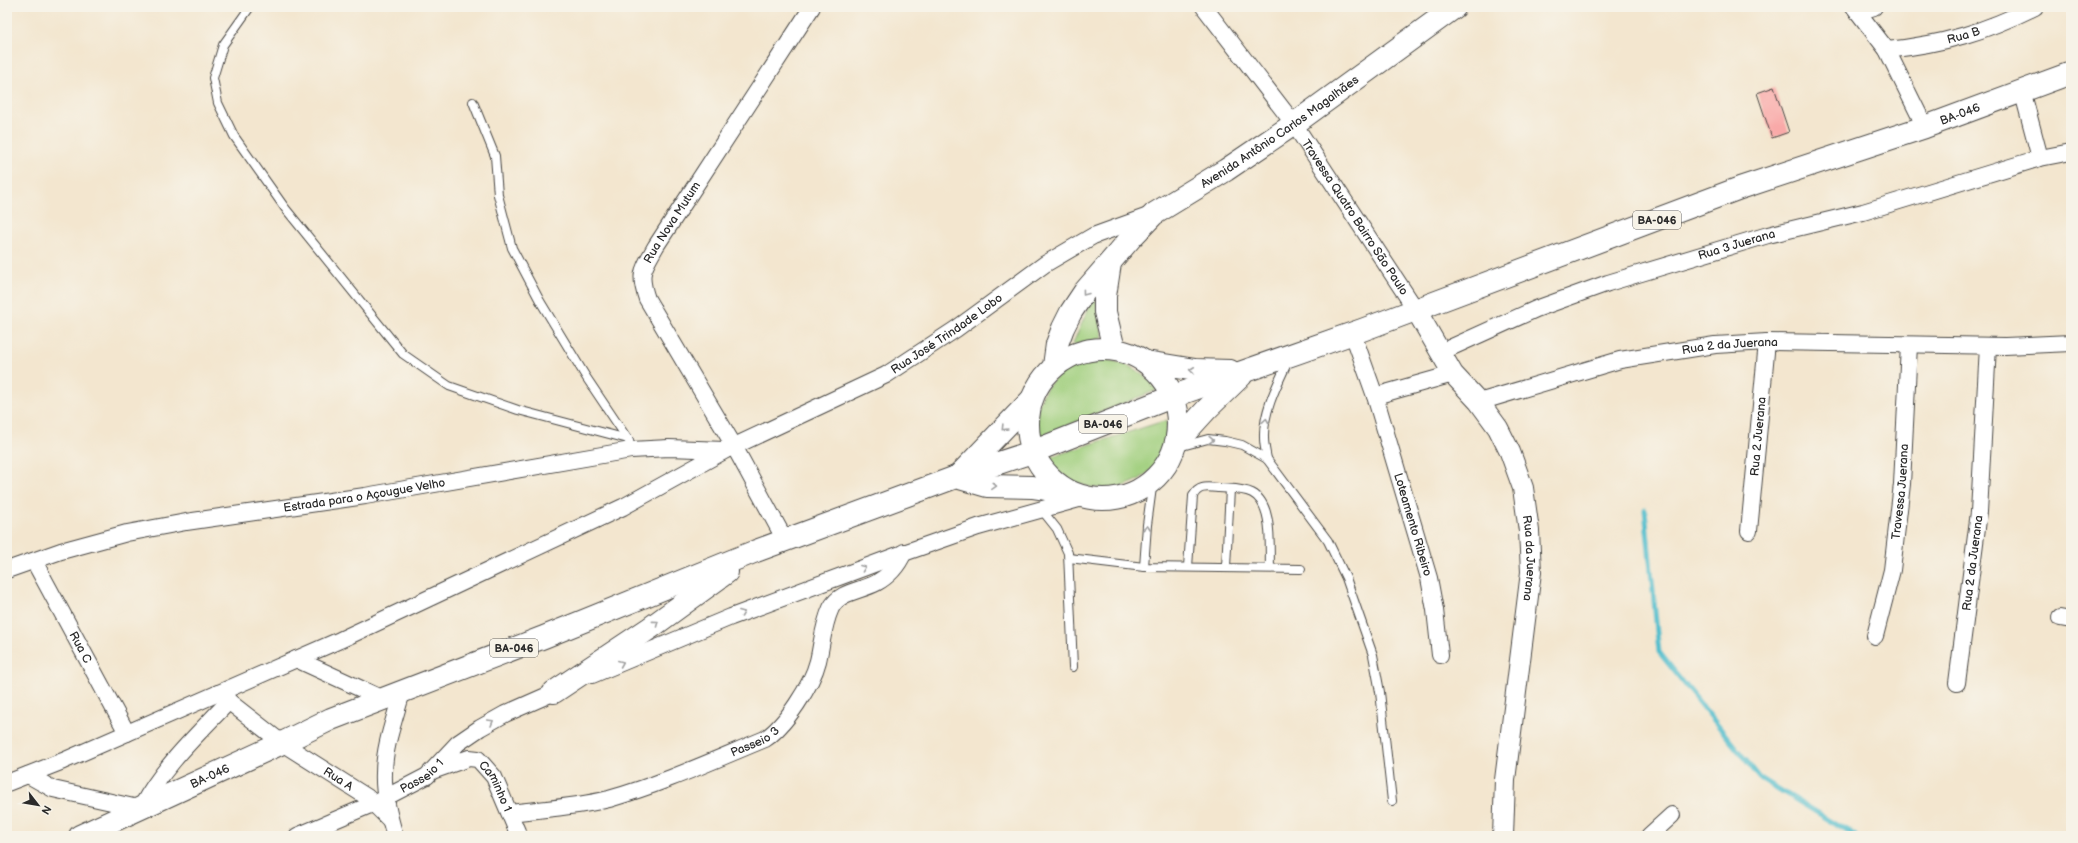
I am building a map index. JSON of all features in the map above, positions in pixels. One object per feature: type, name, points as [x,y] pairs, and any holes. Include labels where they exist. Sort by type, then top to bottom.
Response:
[{"type":"main road","name":"Avenida Antônio Carlos Magalhães","points":[[1054,366],[1057,344],[1062,328],[1085,291],[1110,264],[1130,238],[1154,214],[1226,170],[1294,124],[1455,7]]},
{"type":"main road","name":"BA-046","points":[[80,836],[331,719],[393,696],[756,551],[956,477],[1032,452],[1174,396],[1353,334],[1740,188],[1925,127],[2071,72]]},
{"type":"main road","name":"Avenida Antônio Carlos Magalhães","points":[[1110,264],[1105,301],[1114,349]]},
{"type":"main road","points":[[1031,400],[956,477],[987,486],[1032,487],[1092,499],[1114,499],[1135,493],[1153,480],[1168,463],[1175,446],[1178,419],[1174,396],[1160,374],[1146,362],[1139,357],[1114,349],[1093,349],[1072,354],[1054,366],[1040,381],[1031,400],[1027,426],[1032,452],[1041,469],[1055,483],[1078,495]]},
{"type":"main road","points":[[1146,362],[1195,370],[1245,371]]},
{"type":"main road","points":[[1175,446],[1245,371]]},
{"type":"main road","points":[[554,692],[650,628],[756,551]]},
{"type":"street","name":"Rua Nova Mutum","points":[[785,540],[730,448],[647,298],[641,282],[644,268],[726,138],[812,7]]},
{"type":"street","name":"Travessa Quatro Bairro São Paulo","points":[[1204,7],[1294,124],[1416,310]]},
{"type":"street","points":[[1856,9],[1874,7]]},
{"type":"street","name":"Rua B","points":[[1887,50],[1923,46],[1962,37],[2035,7]]},
{"type":"street","points":[[1856,9],[1887,50],[1925,127]]},
{"type":"street","points":[[2022,90],[2040,158]]},
{"type":"street","name":"Rua 3 Juerana","points":[[1441,352],[1536,309],[1608,283],[1768,235],[1863,212],[2040,158],[2071,152]]},
{"type":"street","name":"Rua José Trindade Lobo","points":[[7,783],[127,733],[224,697],[296,659],[623,508],[730,448],[886,375],[956,329],[1045,264],[1093,236],[1154,214]]},
{"type":"street","name":"Rua da Juerana","points":[[1416,310],[1453,374],[1479,402],[1498,428],[1510,452],[1523,488],[1529,531],[1531,572],[1505,780],[1503,836]]},
{"type":"street","points":[[1353,334],[1374,396],[1453,374]]},
{"type":"street","name":"Rua 2 da Juerana","points":[[1479,402],[1620,360],[1715,345],[1767,342],[1988,346],[2071,343]]},
{"type":"street","name":"Rua 2 Juerana","points":[[1749,531],[1767,342]]},
{"type":"street","name":"Travessa Juerana","points":[[1875,636],[1892,570],[1902,484],[1909,345]]},
{"type":"street","name":"Rua 2 da Juerana","points":[[1957,683],[1979,512],[1988,346]]},
{"type":"street","name":"Loteamento Ribeiro","points":[[1374,396],[1429,578],[1435,610],[1440,655]]},
{"type":"street","name":"Estrada para o Açougue Velho","points":[[7,570],[61,551],[127,533],[186,522],[365,496],[631,444],[668,448],[730,448]]},
{"type":"street","name":"Passeio 1","points":[[297,836],[380,801],[427,776],[458,743],[505,714],[554,692],[731,617],[904,552],[978,527],[1041,510],[1078,495]]},
{"type":"street","name":"Passeio 3","points":[[510,813],[582,804],[609,798],[688,770],[765,739],[776,732],[786,722],[818,663],[824,629],[832,607],[838,599],[848,593],[875,583],[890,574],[899,564],[904,552]]},
{"type":"street","name":"Rua C","points":[[34,561],[127,733]]},
{"type":"street","points":[[296,659],[393,696],[380,801]]},
{"type":"street","points":[[28,775],[53,788],[140,807],[154,784],[224,697]]},
{"type":"street","name":"Rua A","points":[[224,697],[282,743],[341,780],[380,801],[390,820],[395,836]]},
{"type":"street","name":"Caminho 1","points":[[434,770],[469,758],[478,759],[494,776],[519,836]]},
{"type":"street","points":[[1648,836],[1672,815]]},
{"type":"lane","points":[[250,7],[223,45],[213,78],[218,103],[234,136],[284,208],[403,354],[449,386],[518,410],[631,444]]},
{"type":"lane","points":[[473,102],[495,156],[498,196],[512,248],[540,301],[586,377],[631,444]]},
{"type":"lane","points":[[1291,356],[1277,385],[1268,413],[1264,438],[1268,459],[1328,541],[1346,578],[1373,655],[1380,692],[1392,801]]},
{"type":"lane","points":[[1175,446],[1208,439],[1225,441],[1242,445],[1268,459]]},
{"type":"lane","points":[[1144,566],[1147,525],[1153,480]]},
{"type":"lane","points":[[1188,567],[1193,496],[1196,490],[1202,487],[1241,489],[1255,496],[1265,510],[1269,523],[1270,568]]},
{"type":"lane","points":[[1226,567],[1230,489]]},
{"type":"lane","points":[[1041,510],[1057,529],[1068,553],[1073,667]]},
{"type":"lane","points":[[1069,558],[1144,566],[1301,568]]},
{"type":"green space","points":[[1095,294],[1103,338],[1072,345]]},
{"type":"green space","points":[[1096,359],[1114,361],[1131,367],[1145,376],[1157,390],[1038,437],[1038,408],[1042,396],[1049,385],[1058,376],[1069,369]]},
{"type":"green space","points":[[1167,420],[1167,436],[1165,445],[1157,463],[1144,476],[1128,484],[1111,488],[1093,487],[1075,482],[1060,472],[1047,458]]},
{"type":"building","points":[[1774,87],[1789,132],[1772,138],[1757,93]]},
{"type":"waterway","points":[[1645,510],[1659,652],[1760,778],[1856,836]]}]
